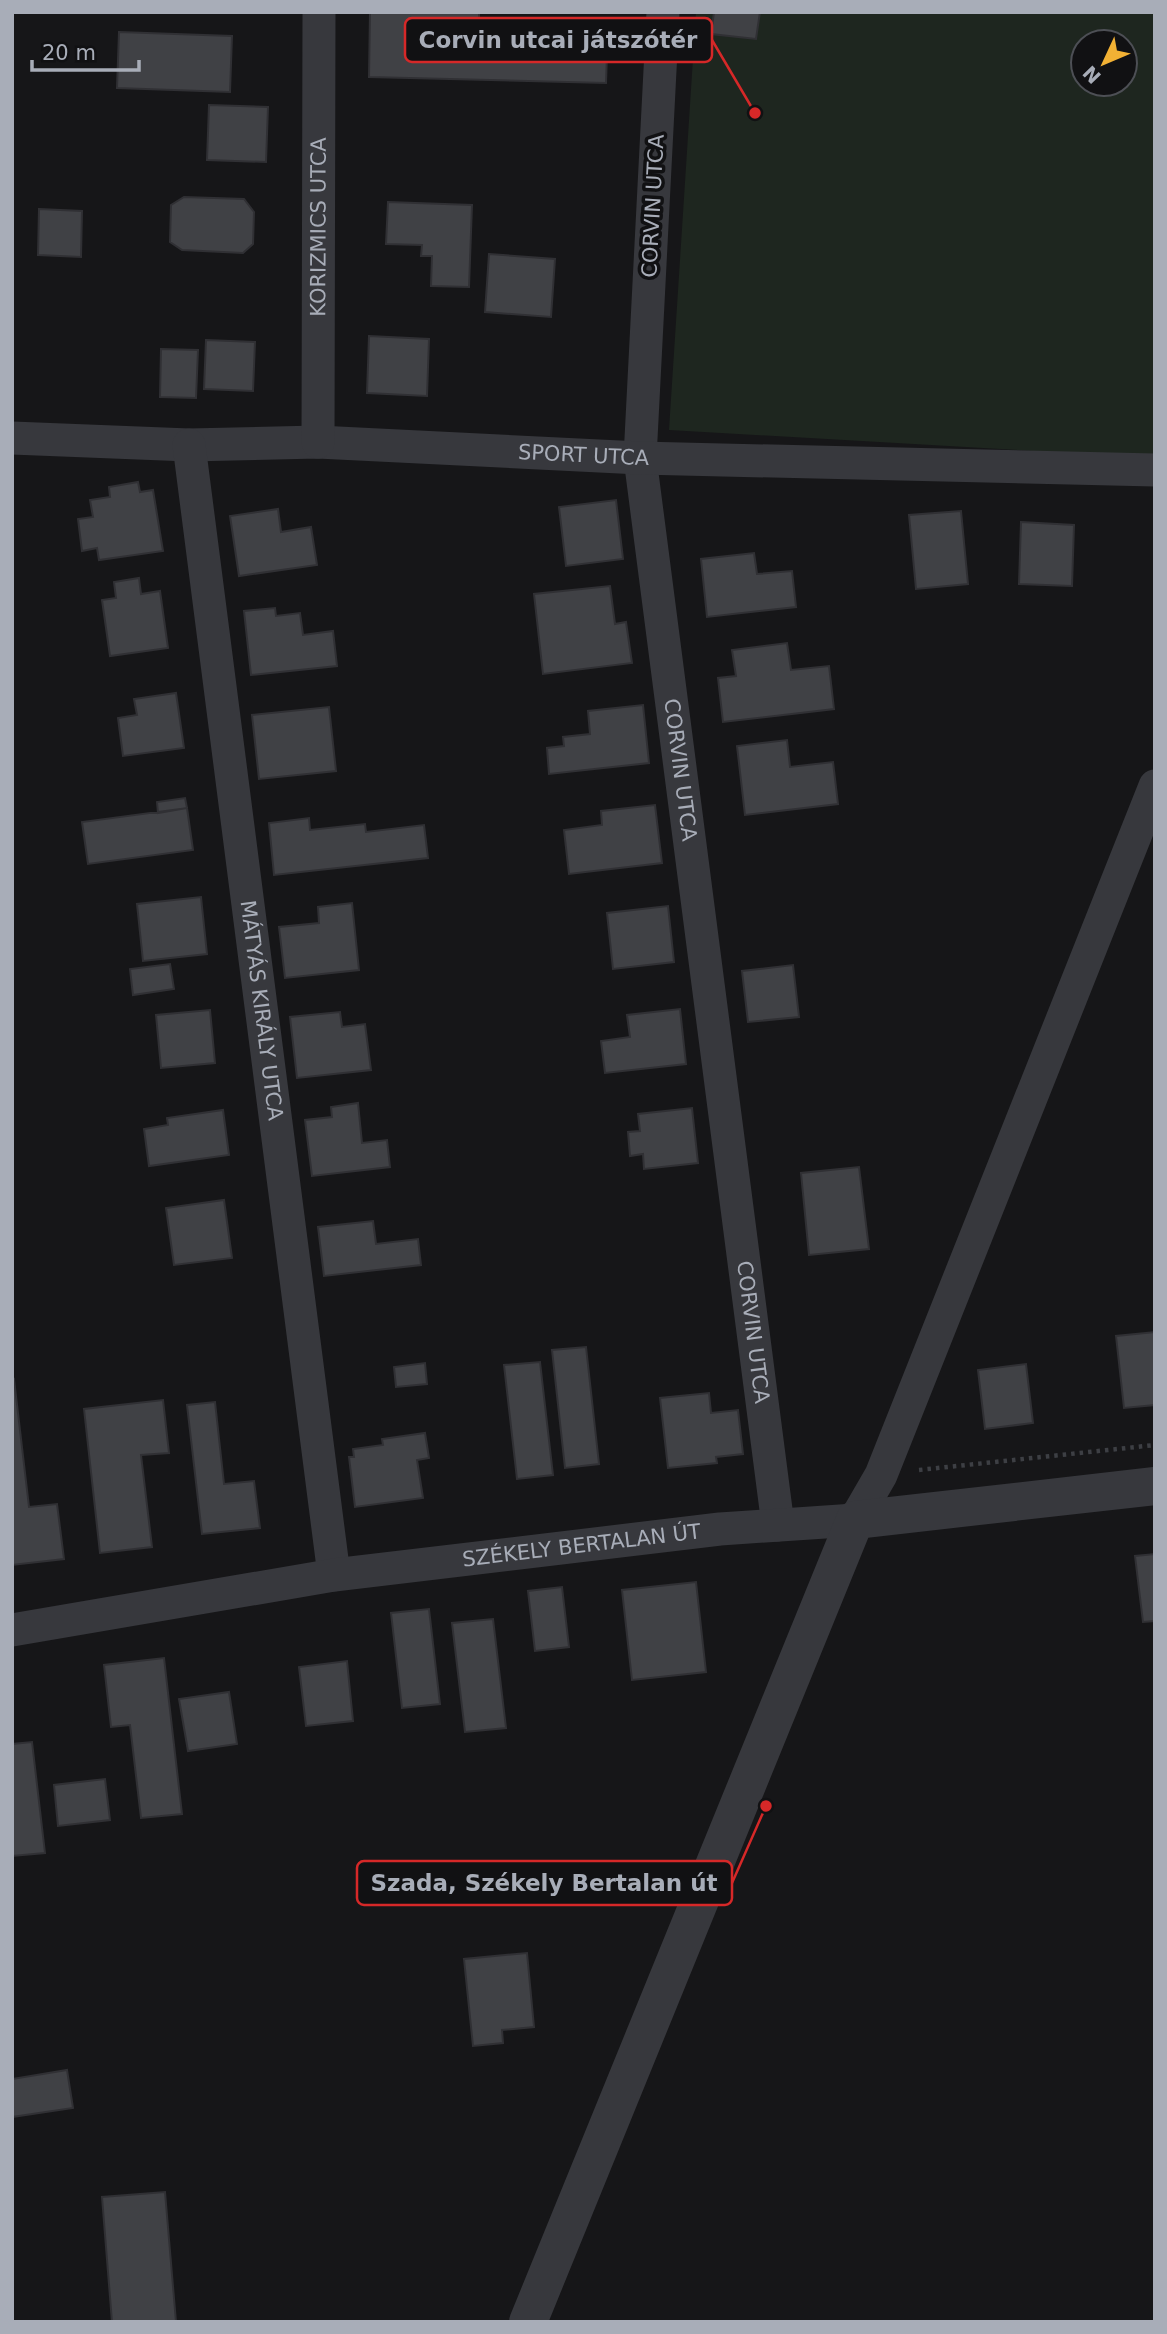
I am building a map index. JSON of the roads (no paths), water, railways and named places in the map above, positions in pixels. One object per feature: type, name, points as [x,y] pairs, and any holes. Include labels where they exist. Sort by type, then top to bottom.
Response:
[{"type":"street","name":"KORIZMICS UTCA","points":[[318,442],[319,12]]},
{"type":"street","name":"CORVIN UTCA","points":[[663,12],[640,458],[778,1525]]},
{"type":"street","name":"SPORT UTCA","points":[[12,439],[189,445],[318,442],[640,458],[1155,470]]},
{"type":"street","name":"MÁTYÁS KIRÁLY UTCA","points":[[189,445],[334,1575]]},
{"type":"street","points":[[528,2322],[855,1520],[881,1475],[1155,786]]},
{"type":"street","name":"SZÉKELY BERTALAN ÚT","points":[[12,1630],[334,1575],[720,1529],[855,1520],[1155,1486]]},
{"type":"place","name":"Corvin utcai játszótér","points":[[755,113]]},
{"type":"place","name":"Szada, Székely Bertalan út","points":[[766,1806]]}]
